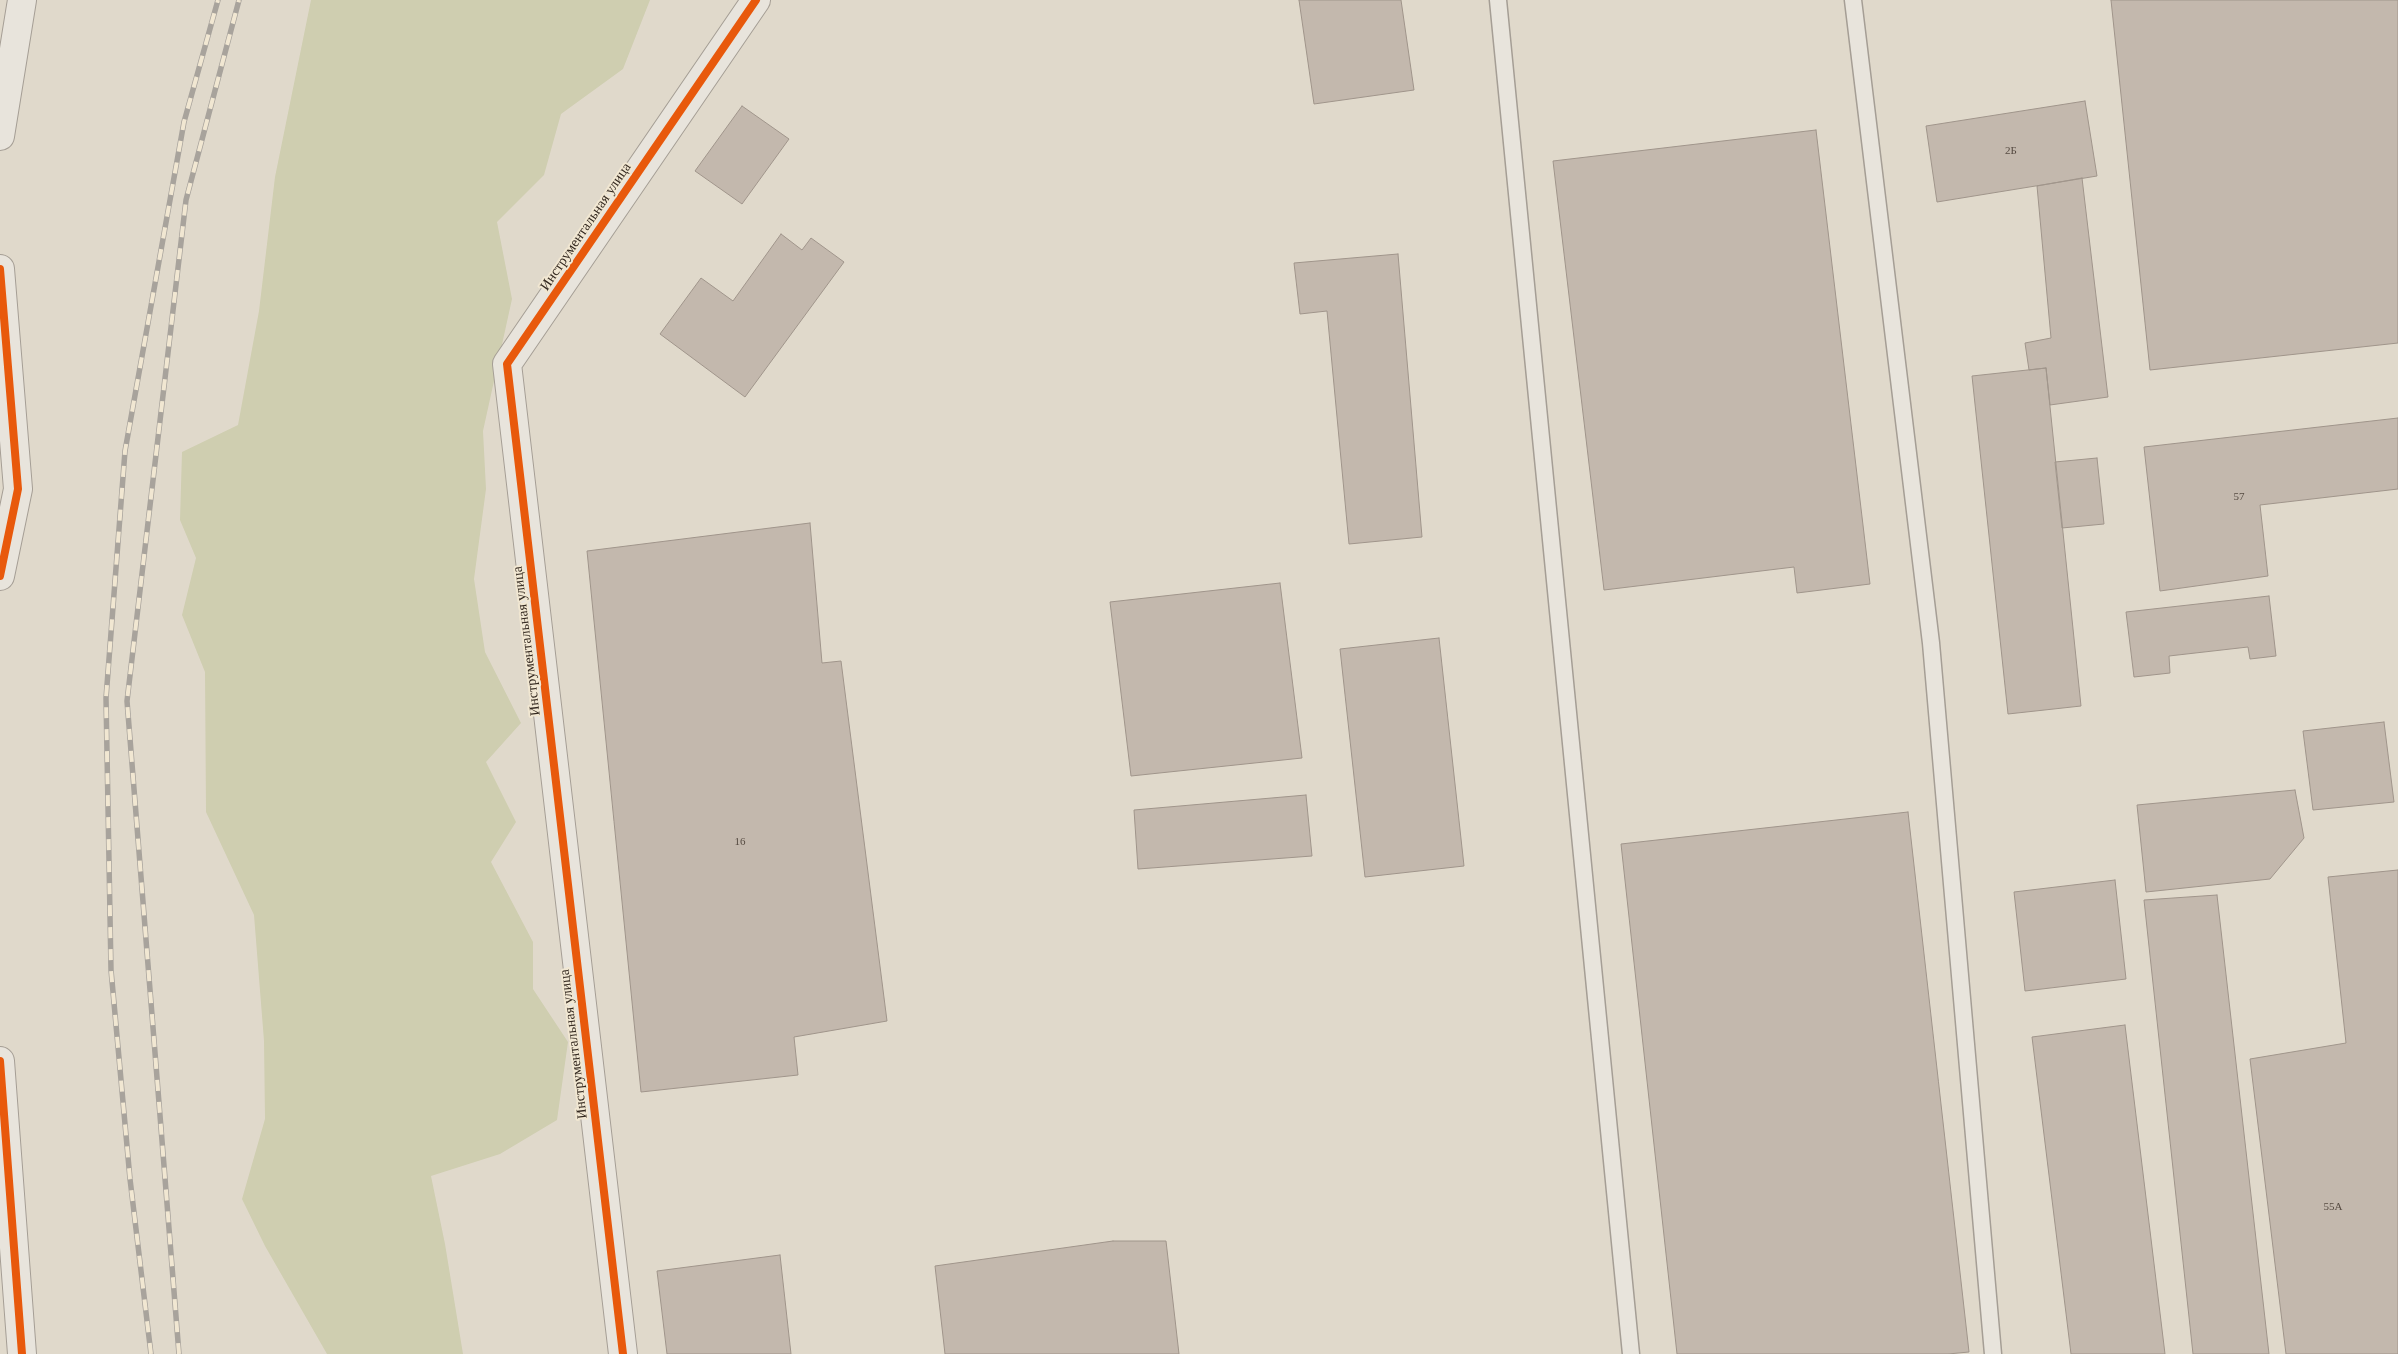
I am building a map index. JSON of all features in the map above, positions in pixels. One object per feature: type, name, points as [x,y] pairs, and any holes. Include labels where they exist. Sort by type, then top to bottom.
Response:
[{"type":"street","points":[[0,136],[22,0]]},
{"type":"street","name":"Инструментальная улица","points":[[623,1354],[507,364],[756,0]]},
{"type":"street","points":[[0,269],[18,490],[0,576]]},
{"type":"street","points":[[0,1061],[22,1354]]},
{"type":"lane","points":[[1498,0],[1631,1354]]},
{"type":"lane","points":[[1853,0],[1931,643],[1993,1354]]},
{"type":"green space","points":[[311,0],[650,0],[623,69],[561,114],[544,175],[497,222],[512,299],[483,431],[486,489],[474,579],[485,652],[521,723],[486,762],[516,822],[491,862],[533,942],[533,989],[568,1042],[557,1120],[500,1154],[431,1176],[445,1244],[463,1354],[327,1354],[265,1246],[242,1199],[265,1119],[264,1041],[254,915],[206,812],[205,672],[182,615],[196,558],[180,520],[182,452],[238,425],[259,311],[275,177]]},
{"type":"building","points":[[1299,0],[1401,0],[1414,90],[1314,104]]},
{"type":"building","points":[[2111,0],[2398,0],[2398,343],[2150,370]]},
{"type":"building","points":[[2085,101],[2097,176],[1937,202],[1926,126]]},
{"type":"building","points":[[742,106],[789,139],[742,204],[695,171]]},
{"type":"building","points":[[1816,130],[1870,584],[1797,593],[1794,567],[1604,590],[1553,161]]},
{"type":"building","points":[[2082,178],[2108,397],[2050,405],[2046,368],[2029,370],[2025,343],[2051,338],[2037,186]]},
{"type":"building","points":[[781,234],[802,250],[811,238],[844,262],[745,397],[660,334],[701,278],[733,301]]},
{"type":"building","points":[[1398,254],[1422,537],[1349,544],[1327,311],[1300,314],[1294,263]]},
{"type":"building","points":[[2046,368],[2081,706],[2008,714],[1972,376]]},
{"type":"building","points":[[2398,418],[2398,489],[2260,505],[2268,576],[2160,591],[2144,447]]},
{"type":"building","points":[[2097,458],[2104,524],[2062,528],[2055,462]]},
{"type":"building","points":[[810,523],[822,663],[841,661],[887,1021],[794,1037],[798,1075],[641,1092],[587,551]]},
{"type":"building","points":[[1280,583],[1302,758],[1131,776],[1110,602]]},
{"type":"building","points":[[2269,596],[2276,656],[2250,659],[2248,647],[2169,656],[2170,673],[2134,677],[2126,612]]},
{"type":"building","points":[[1439,638],[1464,866],[1365,877],[1340,649]]},
{"type":"building","points":[[2384,722],[2394,802],[2313,810],[2303,731]]},
{"type":"building","points":[[2295,790],[2304,838],[2270,879],[2146,892],[2137,805]]},
{"type":"building","points":[[1306,795],[1312,856],[1138,869],[1134,810]]},
{"type":"building","points":[[1908,812],[1969,1352],[1948,1354],[1677,1354],[1621,844]]},
{"type":"building","points":[[2398,870],[2398,1354],[2286,1354],[2250,1059],[2346,1043],[2328,877]]},
{"type":"building","points":[[2115,880],[2126,979],[2025,991],[2014,892]]},
{"type":"building","points":[[2217,895],[2269,1354],[2193,1354],[2144,900]]},
{"type":"building","points":[[2125,1025],[2165,1354],[2071,1354],[2032,1037]]},
{"type":"building","points":[[1113,1241],[1166,1241],[1179,1354],[945,1354],[935,1266]]},
{"type":"building","points":[[780,1255],[791,1354],[667,1354],[657,1271]]},
{"type":"railway","points":[[151,1354],[130,1179],[111,970],[106,698],[125,451],[184,122],[218,0]]},
{"type":"railway","points":[[179,1354],[127,701],[186,200],[239,0]]},
{"type":"cycle path","points":[[623,1354],[507,364],[756,0]]},
{"type":"cycle path","points":[[0,269],[18,489],[0,576]]},
{"type":"cycle path","points":[[0,1061],[22,1354]]}]
